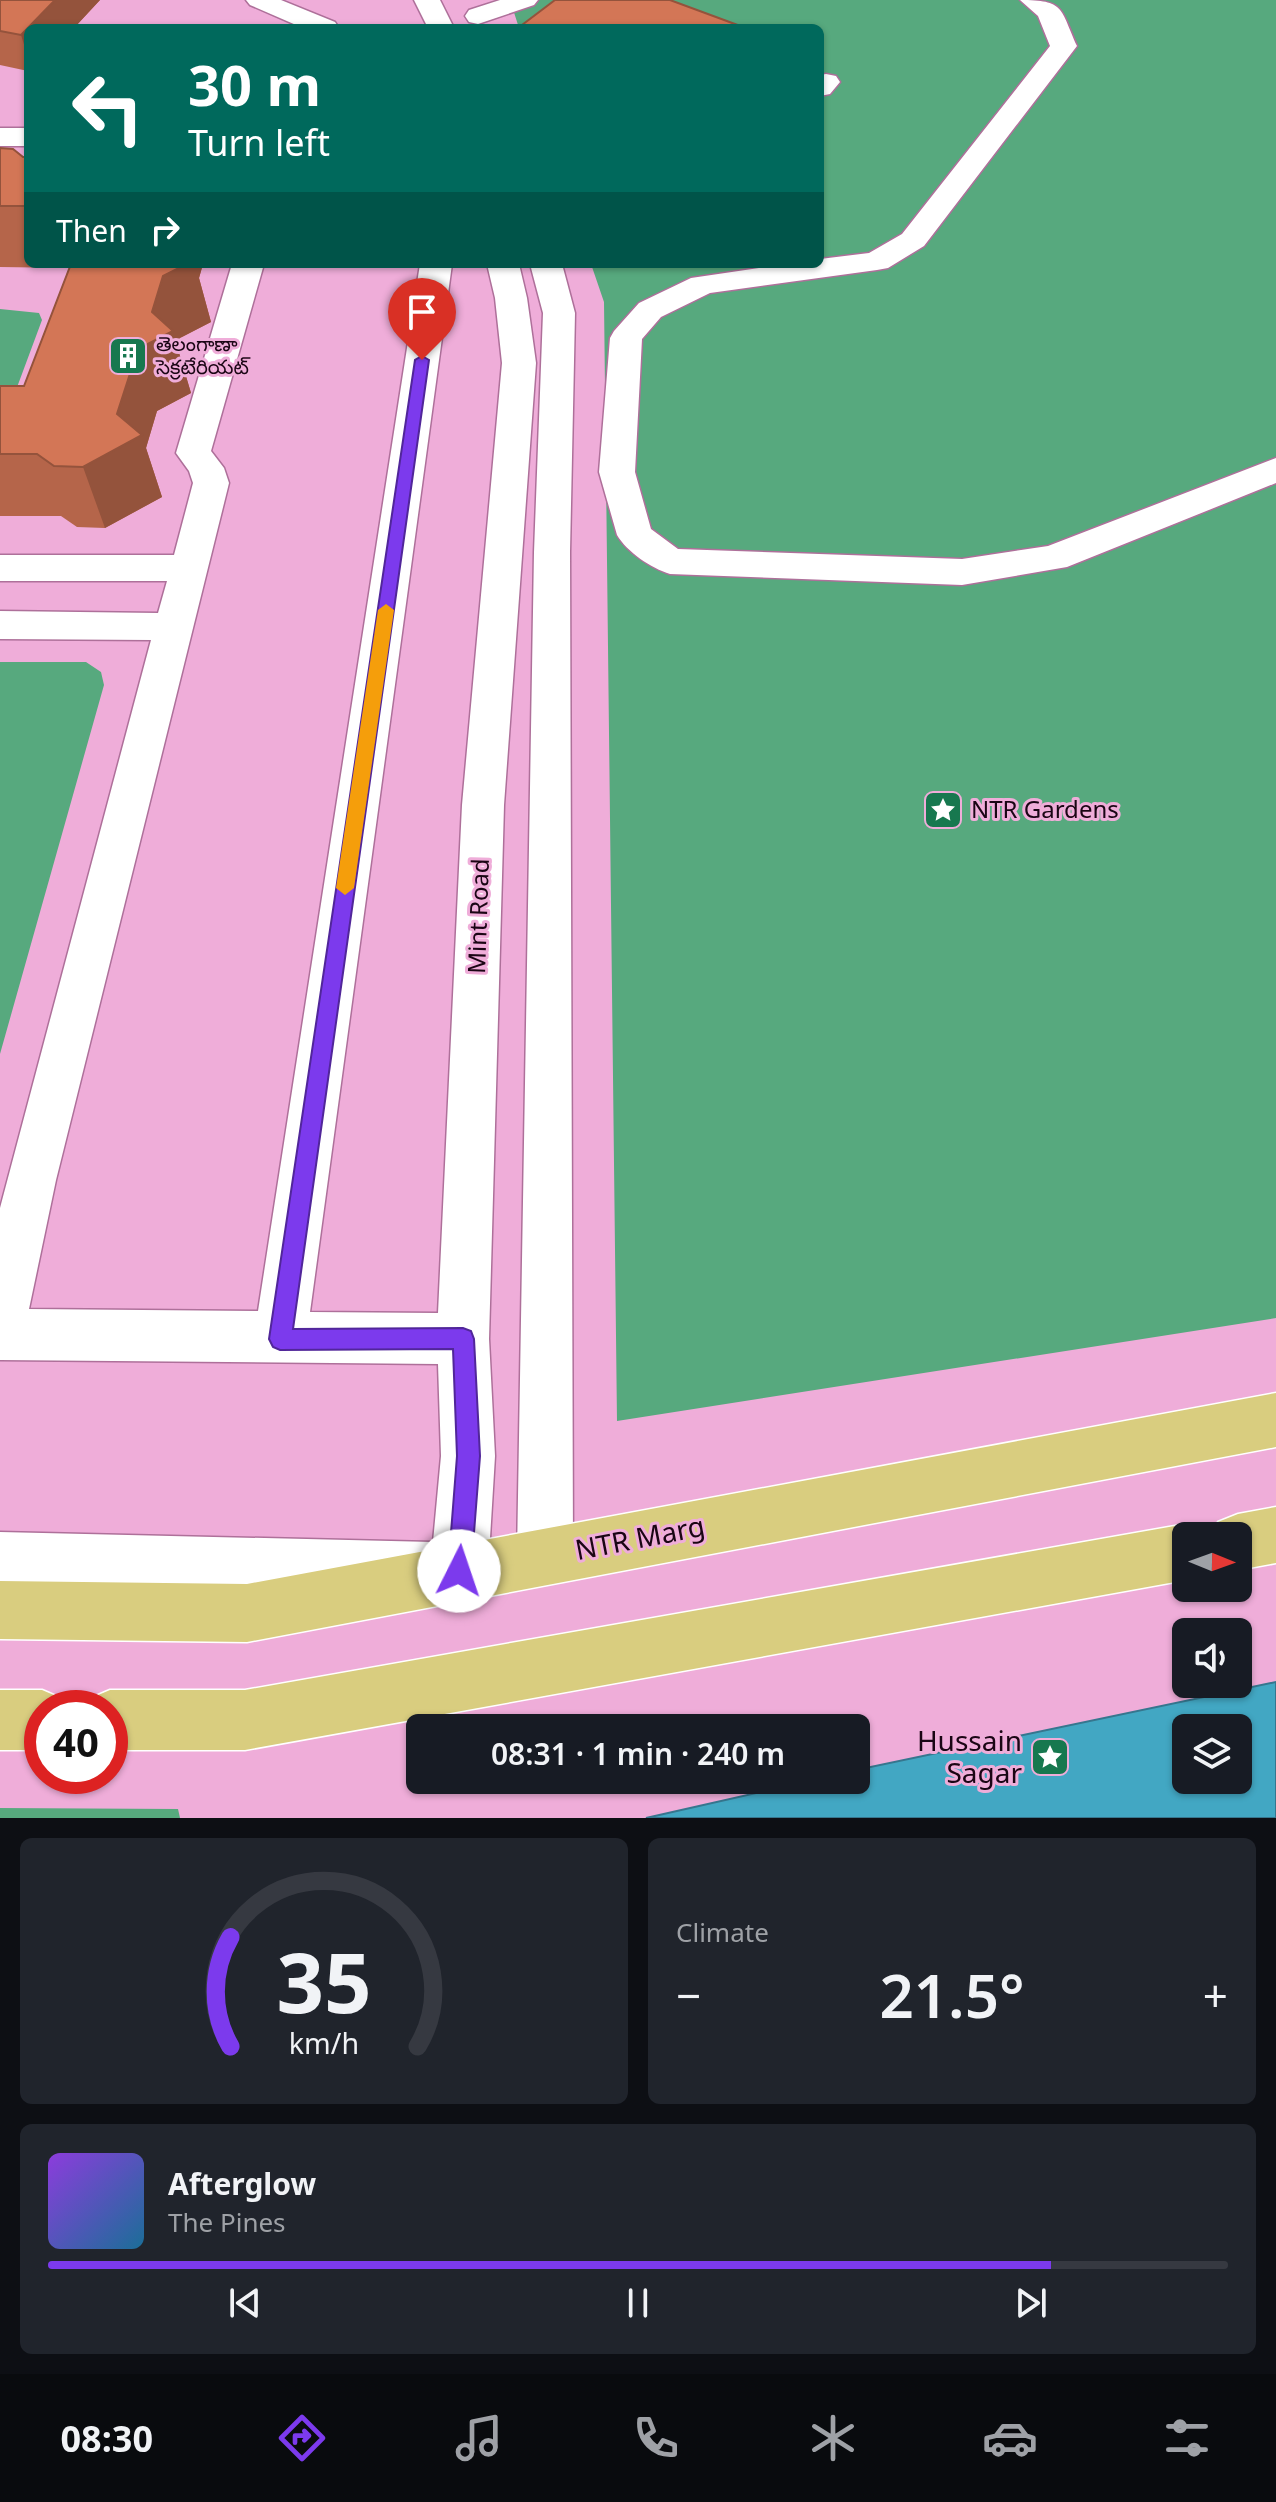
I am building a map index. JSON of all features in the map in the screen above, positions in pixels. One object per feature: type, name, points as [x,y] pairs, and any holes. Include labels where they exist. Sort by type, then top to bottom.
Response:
[{"type":"main road","name":"NTR Marg","points":[[0,1610],[247,1613],[1276,1420]]},
{"type":"main road","points":[[1252,1539],[1276,1535]]},
{"type":"main road","points":[[128,1720],[245,1720],[1172,1554]]},
{"type":"main road","points":[[0,1720],[24,1720]]},
{"type":"street","points":[[259,0],[316,24]]},
{"type":"street","points":[[427,0],[439,24]]},
{"type":"street","points":[[476,15],[525,0]]},
{"type":"street","points":[[1033,0],[1049,12],[1064,46],[913,240],[877,261],[702,285],[650,310],[626,338],[617,472],[635,535],[670,561],[962,572],[1054,558],[1276,470]]},
{"type":"street","points":[[0,137],[24,137]]},
{"type":"street","points":[[0,1325],[31,1180],[211,483],[206,468],[193,453],[247,268]]},
{"type":"street","name":"Mint Road","points":[[459,1571],[468,1456],[463,1339],[483,805],[519,363],[504,268]]},
{"type":"street","points":[[545,1556],[552,552],[559,313],[547,268]]},
{"type":"street","points":[[280,1339],[381,563],[425,290]]},
{"type":"street","points":[[0,568],[190,568]]},
{"type":"street","points":[[0,625],[174,627]]},
{"type":"street","points":[[0,1334],[463,1339]]},
{"type":"street","points":[[0,1560],[459,1571]]},
{"type":"green space","name":"NTR Gardens","points":[[510,0],[1276,0],[1276,1318],[617,1421],[604,302],[592,268],[824,268],[824,24],[518,24]]},
{"type":"green space","points":[[0,309],[39,313],[42,320],[16,390],[0,405]]},
{"type":"green space","points":[[0,662],[86,662],[101,672],[104,685],[0,1054]]},
{"type":"green space","points":[[0,1808],[178,1809],[180,1818],[0,1818]]},
{"type":"water","name":"Hussain Sagar","points":[[1276,1682],[1276,1818],[646,1818],[752,1794],[870,1794],[870,1767],[1200,1698],[1252,1698],[1252,1687]]},
{"type":"building","points":[[0,0],[55,0],[32,24],[24,24],[21,35],[0,31]]},
{"type":"building","points":[[555,0],[670,0],[735,24],[523,24]]},
{"type":"building","points":[[0,148],[13,149],[24,157],[24,206],[0,206]]},
{"type":"building","points":[[69,268],[179,268],[163,276],[152,312],[173,331],[138,349],[117,414],[142,435],[83,467],[54,466],[37,454],[0,454],[0,386],[24,386]]},
{"type":"slow traffic","points":[[345,888],[386,610]]},
{"type":"place","name":"తెలంగాణా సెక్రటేరియట్","points":[[128,356]]},
{"type":"place","name":"NTR Gardens","points":[[943,810]]},
{"type":"place","name":"Hussain Sagar","points":[[1050,1757]]},
{"type":"route","points":[[422,360],[280,1339],[463,1339],[468,1456],[459,1571]]}]
